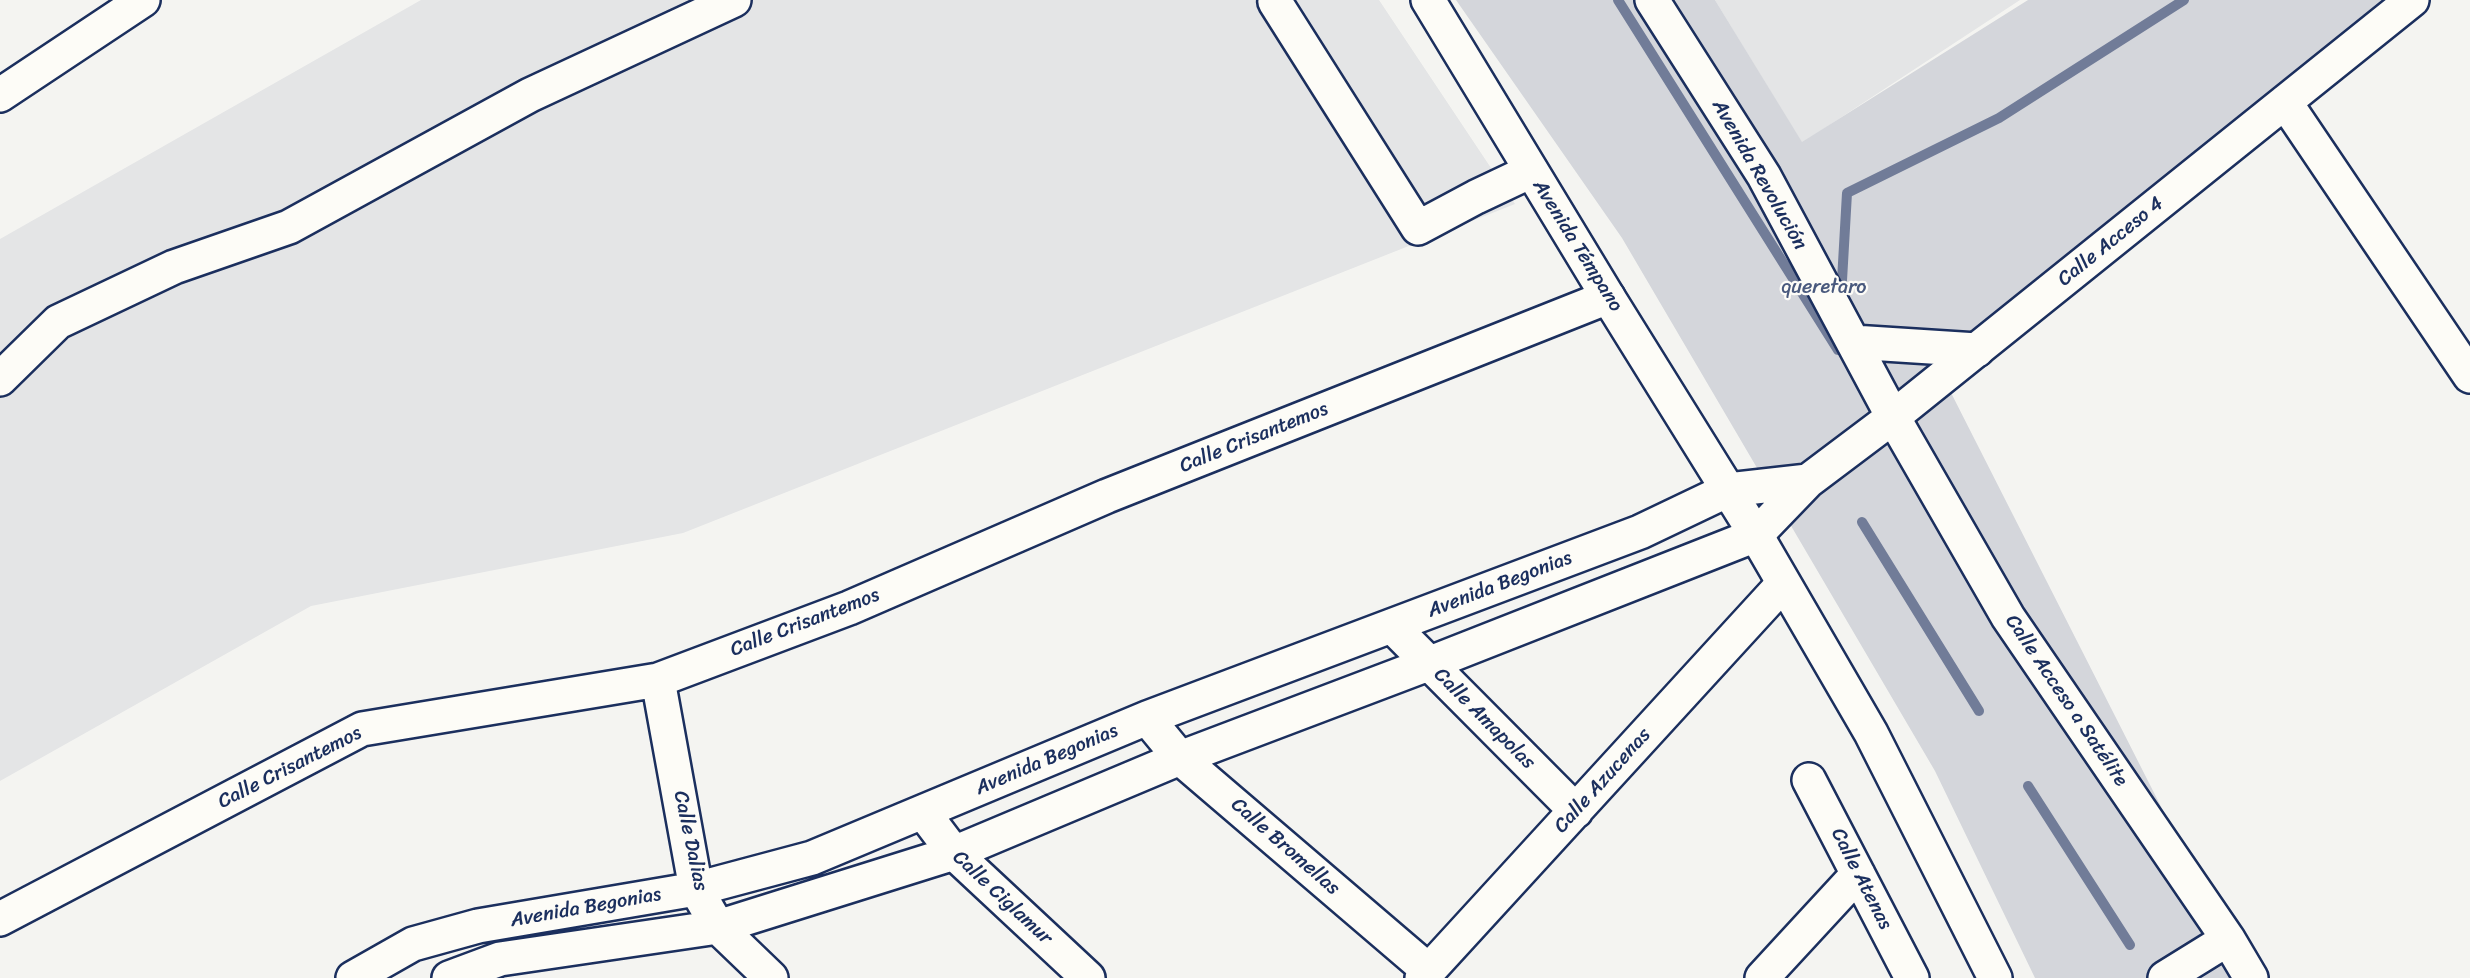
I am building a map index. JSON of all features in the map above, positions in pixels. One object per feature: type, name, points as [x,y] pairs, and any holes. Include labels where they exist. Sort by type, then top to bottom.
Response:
[{"type":"street","points":[[0,95],[143,0]]},
{"type":"street","points":[[0,379],[58,322],[174,267],[289,227],[530,95],[734,0]]},
{"type":"street","points":[[1276,0],[1275,2],[1418,228],[1531,171]]},
{"type":"street","name":"Avenida Témpano","points":[[1428,0],[1728,490]]},
{"type":"street","name":"Avenida Revolución","points":[[1652,0],[1764,176],[1893,417]]},
{"type":"street","name":"Calle Acceso 4","points":[[1756,535],[1808,481],[1893,417],[2412,0]]},
{"type":"street","points":[[2285,102],[2470,376]]},
{"type":"street","name":"Calle Crisantemos","points":[[0,919],[362,729],[658,680],[849,608],[1107,496],[1608,297]]},
{"type":"street","points":[[1854,342],[1977,350]]},
{"type":"street","name":"Calle Acceso a Satélite","points":[[1893,417],[2008,617],[2228,939],[2251,978]]},
{"type":"street","points":[[1808,481],[1728,490],[1870,733],[1995,978]]},
{"type":"street","name":"Avenida Begonias","points":[[352,978],[413,944],[478,926],[696,889],[812,858],[1147,718],[1640,532],[1728,490]]},
{"type":"street","name":"Avenida Begonias","points":[[449,978],[500,959],[718,927],[954,853],[1180,758],[1428,664],[1756,535]]},
{"type":"street","name":"Calle Azucenas","points":[[1426,974],[1783,584]]},
{"type":"street","name":"Calle Amapolas","points":[[1392,626],[1576,811]]},
{"type":"street","name":"Calle Dalias","points":[[658,680],[696,889],[718,927],[771,978]]},
{"type":"street","name":"Calle Bromellas","points":[[1147,718],[1180,758],[1426,974]]},
{"type":"street","name":"Calle Atenas","points":[[1809,780],[1912,978]]},
{"type":"street","name":"Calle Ciglamur","points":[[923,812],[954,853],[1088,978]]},
{"type":"street","points":[[1762,978],[1858,874]]},
{"type":"street","points":[[2165,978],[2228,939]]},
{"type":"street","points":[[413,944],[434,978]]},
{"type":"shaded area","points":[[421,0],[1379,0],[1515,204],[683,533],[311,606],[0,781],[0,239]]},
{"type":"shaded area","points":[[1715,0],[2020,0],[1802,143]]},
{"type":"green space","name":"queretaro","points":[[1456,0],[1715,0],[1802,142],[2028,0],[2418,0],[1943,377],[2248,978],[2035,978],[1935,771],[1622,238]]},
{"type":"waterway","points":[[1618,0],[1838,350]]},
{"type":"waterway","points":[[1841,298],[1847,193],[1999,118],[2184,0]]},
{"type":"waterway","points":[[1862,522],[1979,711]]},
{"type":"waterway","points":[[2028,786],[2130,945]]}]
